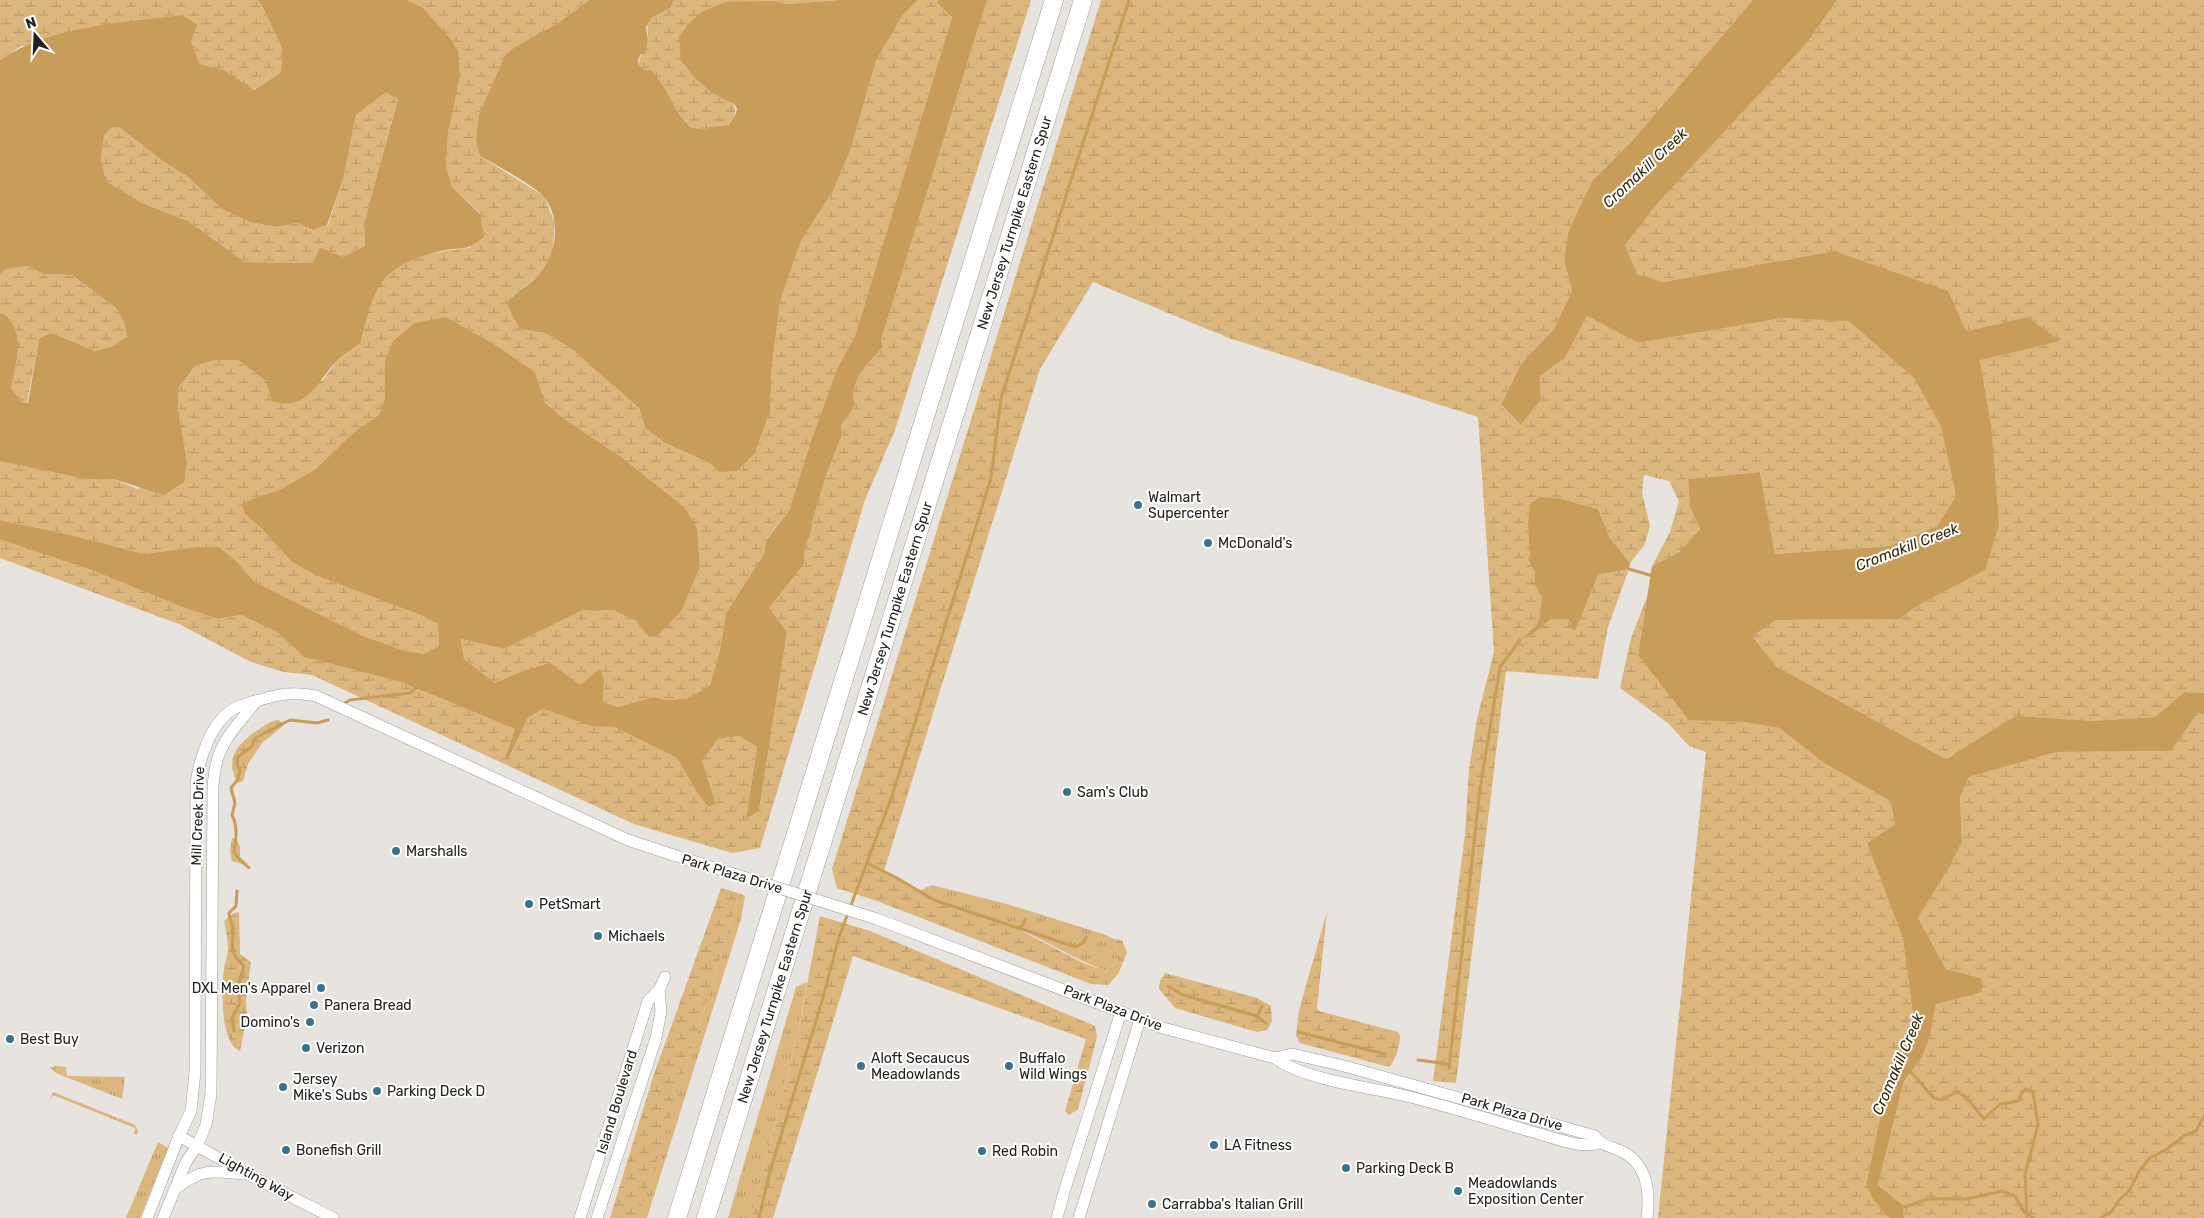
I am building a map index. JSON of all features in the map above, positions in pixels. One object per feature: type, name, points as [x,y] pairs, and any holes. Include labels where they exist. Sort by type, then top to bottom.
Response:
[{"type":"highway","name":"New Jersey Turnpike Eastern Spur","points":[[677,1218],[1054,0]]},
{"type":"highway","name":"New Jersey Turnpike Eastern Spur","points":[[706,1218],[1083,0]]},
{"type":"highway","points":[[672,1218],[682,1199]]},
{"type":"street","name":"Park Plaza Drive","points":[[256,701],[290,693],[308,694],[325,699],[620,836],[667,854],[877,919],[1163,1028],[1275,1058],[1286,1067],[1343,1083],[1402,1095],[1563,1140],[1591,1146],[1600,1143]]},
{"type":"street","name":"Mill Creek Drive","points":[[147,1218],[179,1136],[191,1111],[195,1072],[196,783],[200,760],[206,743],[224,719],[236,708],[256,701]]},
{"type":"street","name":"Mill Creek Drive","points":[[163,1218],[186,1162],[197,1146],[206,1125],[211,1094],[213,784],[217,761],[232,732],[244,719],[256,701]]},
{"type":"street","points":[[196,879],[213,884]]},
{"type":"street","name":"Island Boulevard","points":[[580,1218],[648,1001],[659,990],[665,976]]},
{"type":"street","name":"Island Boulevard","points":[[597,1218],[656,1038],[661,1011],[659,990]]},
{"type":"street","points":[[1057,1218],[1066,1183],[1121,1012]]},
{"type":"street","points":[[1080,1218],[1140,1020]]},
{"type":"street","name":"Park Plaza Drive","points":[[1275,1058],[1292,1054],[1402,1082],[1595,1136],[1600,1143],[1622,1151],[1642,1170],[1649,1190],[1647,1218]]},
{"type":"street","points":[[1402,1082],[1402,1095]]},
{"type":"street","name":"Lighting Way","points":[[179,1136],[247,1174],[333,1218]]},
{"type":"street","points":[[174,1190],[190,1177],[201,1173],[247,1174]]},
{"type":"green space","points":[[0,0],[257,0],[261,4],[282,48],[281,72],[253,90],[224,70],[198,64],[191,41],[21,46],[0,60]]},
{"type":"green space","points":[[407,0],[589,0],[561,21],[515,47],[480,156],[544,196],[555,223],[552,255],[541,274],[512,296],[521,329],[545,333],[569,347],[639,408],[645,428],[665,443],[711,464],[719,472],[770,410],[772,365],[780,301],[801,241],[833,191],[850,151],[876,61],[902,16],[918,0],[938,0],[937,3],[952,17],[855,336],[837,369],[811,441],[789,511],[766,539],[764,554],[726,613],[720,650],[710,685],[691,698],[668,700],[654,697],[617,707],[603,702],[604,680],[580,685],[520,672],[495,683],[464,659],[461,639],[504,649],[583,610],[613,610],[636,621],[649,636],[682,610],[700,567],[697,528],[545,403],[535,372],[494,344],[446,317],[385,361],[385,399],[379,415],[355,431],[316,469],[279,490],[251,499],[245,514],[261,528],[292,562],[421,615],[438,624],[439,646],[424,654],[406,651],[363,636],[255,582],[236,561],[197,547],[144,554],[71,535],[0,520],[0,461],[84,479],[113,479],[138,489],[187,462],[178,408],[179,387],[195,366],[215,360],[238,360],[266,381],[322,381],[338,360],[361,343],[375,292],[384,278],[401,265],[412,260],[448,251],[470,248],[480,213],[453,188],[446,168],[448,133],[453,105],[450,38],[422,7]]},
{"type":"green space","points":[[674,0],[840,0],[788,4],[774,1],[712,93],[729,101],[735,107],[735,112],[729,125],[709,127],[706,130],[690,127],[679,114],[663,85],[651,70],[645,70],[639,65],[640,58],[648,43],[647,24],[652,16],[667,8]]},
{"type":"green space","points":[[987,0],[1031,0],[895,430],[865,500],[760,848],[732,853],[634,824],[312,675],[284,672],[251,662],[179,624],[0,558],[0,538],[89,569],[182,607],[218,619],[241,615],[277,632],[304,657],[401,682],[515,729],[506,755],[509,759],[528,718],[543,709],[592,725],[614,727],[677,758],[696,791],[708,807],[716,804],[702,761],[718,739],[739,736],[757,747],[746,819],[759,811],[787,632],[769,608],[804,564],[805,545],[810,536],[826,476],[842,435],[841,426],[855,405],[854,388],[861,374],[883,347],[881,340]]},
{"type":"green space","points":[[1101,0],[1753,0],[1632,141],[1593,180],[1564,260],[1572,291],[1554,329],[1521,364],[1501,406],[1521,425],[1541,400],[1540,376],[1565,358],[1587,316],[1638,343],[1783,318],[1849,320],[1914,378],[1941,427],[1956,496],[1937,526],[1889,546],[1775,554],[1760,472],[1688,479],[1690,507],[1700,529],[1679,552],[1652,566],[1670,532],[1679,501],[1669,481],[1644,475],[1642,493],[1650,526],[1645,544],[1630,563],[1610,538],[1598,509],[1562,499],[1528,527],[1531,547],[1528,559],[1535,572],[1536,582],[1542,597],[1539,619],[1536,626],[1520,640],[1533,634],[1551,619],[1568,619],[1576,629],[1598,575],[1629,569],[1608,627],[1598,679],[1506,671],[1456,1083],[1433,1081],[1465,834],[1469,770],[1477,719],[1494,652],[1478,417],[1229,338],[1093,282],[1040,369],[884,871],[934,900],[1016,928],[1083,963],[1107,971],[1118,962],[1114,939],[1122,940],[1127,953],[1118,974],[1108,985],[1091,984],[880,902],[837,888],[832,869]]},
{"type":"green space","points":[[1837,0],[2204,0],[2204,693],[2184,692],[2155,717],[2089,721],[1951,755],[1946,759],[1777,667],[1751,635],[1776,620],[1899,619],[1922,603],[1991,424],[1980,359],[2059,341],[2028,317],[1966,331],[1834,251],[1662,282],[1637,274],[1625,245],[1658,203],[1807,43]]},
{"type":"green space","points":[[386,92],[398,98],[364,223],[365,246],[343,257],[314,263],[245,262],[188,221],[142,203],[106,181],[101,160],[104,136],[111,128],[119,127],[164,162],[188,177],[222,209],[249,222],[277,227],[297,223],[313,230],[328,225],[343,180],[356,115]]},
{"type":"green space","points":[[28,266],[43,274],[72,275],[115,307],[124,322],[127,336],[113,346],[95,351],[39,339],[27,403],[22,403],[11,388],[18,348],[15,329],[3,313],[0,314],[0,274],[6,269]]},
{"type":"green space","points":[[1647,597],[1638,655],[1744,722],[1779,728],[1824,763],[1890,801],[1895,824],[1867,843],[1903,939],[1915,1030],[1888,1080],[1866,1185],[1889,1218],[1658,1218],[1706,752],[1689,746],[1668,723],[1620,688],[1631,638]]},
{"type":"green space","points":[[2198,713],[2204,715],[2204,1218],[1904,1218],[1903,1205],[1878,1185],[1904,1081],[1922,1057],[1930,1037],[1936,1004],[1981,978],[1946,969],[1918,918],[1949,868],[1962,842],[1960,797],[1969,777],[2057,752],[2171,751]]},
{"type":"green space","points":[[278,720],[283,723],[283,726],[263,742],[248,764],[243,781],[238,783],[232,765],[236,751],[247,738],[269,723]]},
{"type":"green space","points":[[232,838],[236,838],[240,846],[240,857],[248,864],[232,861],[230,851]]},
{"type":"green space","points":[[932,885],[1007,904],[1106,935],[1114,939],[1118,962],[1107,971],[1017,928],[943,903],[919,891]]},
{"type":"green space","points":[[721,888],[739,893],[640,1212],[637,1218],[610,1218],[653,1077]]},
{"type":"green space","points":[[739,893],[745,896],[741,919],[647,1218],[637,1218],[700,1023]]},
{"type":"green space","points":[[239,912],[240,954],[251,962],[246,1000],[247,1017],[240,1051],[233,1046],[228,1037],[223,1013],[224,968],[228,952],[224,921],[234,913]]},
{"type":"green space","points":[[1327,912],[1317,1008],[1319,1011],[1398,1032],[1400,1035],[1396,1056],[1389,1067],[1300,1043],[1296,1035],[1299,1010]]},
{"type":"green space","points":[[820,916],[870,931],[1095,1026],[1097,1037],[1078,1109],[1069,1115],[1065,1111],[1086,1039],[853,956],[773,1218],[751,1218],[798,1033]]},
{"type":"green space","points":[[1165,973],[1257,998],[1271,1006],[1272,1021],[1267,1030],[1257,1032],[1175,1008],[1159,989],[1160,981]]},
{"type":"green space","points":[[807,982],[798,1033],[751,1218],[728,1218],[796,987]]},
{"type":"green space","points":[[55,1066],[66,1067],[67,1076],[125,1077],[122,1099],[58,1074],[50,1068]]},
{"type":"green space","points":[[53,1092],[135,1125],[138,1131],[137,1135],[134,1134],[135,1128],[53,1095],[48,1103]]},
{"type":"green space","points":[[158,1142],[168,1148],[140,1218],[126,1218]]},
{"type":"water","points":[[257,0],[407,0],[422,7],[450,38],[458,51],[460,75],[448,133],[446,168],[453,188],[480,214],[484,237],[467,247],[441,251],[421,257],[392,271],[376,292],[370,306],[361,343],[339,359],[304,398],[295,402],[285,403],[272,401],[266,381],[238,360],[215,360],[195,366],[179,387],[178,408],[187,462],[184,482],[164,495],[113,479],[84,479],[0,461],[0,314],[3,313],[15,329],[18,348],[11,388],[22,403],[28,403],[39,339],[51,333],[95,351],[113,346],[127,336],[124,322],[115,307],[72,275],[43,274],[28,266],[6,269],[0,274],[0,60],[21,48],[65,32],[88,27],[183,15],[197,25],[191,41],[199,64],[224,70],[254,90],[281,72],[282,48],[261,4]],"holes":[[[386,92],[398,99],[364,223],[365,246],[343,257],[320,248],[313,263],[245,262],[188,221],[142,203],[106,181],[101,160],[104,136],[111,128],[119,127],[164,162],[188,177],[222,209],[249,222],[277,227],[297,223],[313,230],[327,225],[343,180],[356,115]]]},
{"type":"water","points":[[589,0],[674,0],[670,8],[652,17],[646,27],[648,40],[645,54],[641,54],[638,60],[639,65],[645,70],[651,70],[663,85],[679,114],[690,127],[706,130],[709,127],[729,125],[737,108],[734,104],[712,93],[694,77],[681,60],[679,37],[689,23],[702,12],[725,2],[774,1],[788,4],[840,0],[918,0],[902,16],[876,61],[850,151],[833,191],[801,241],[780,301],[772,365],[770,410],[755,453],[737,471],[719,472],[711,464],[665,443],[645,428],[639,408],[569,347],[545,333],[521,329],[507,303],[515,294],[537,277],[546,264],[551,255],[555,225],[549,205],[540,193],[514,175],[480,156],[476,140],[479,115],[505,56],[515,47],[561,21]]},
{"type":"water","points":[[938,0],[987,0],[881,340],[883,347],[861,373],[854,388],[855,405],[841,426],[842,435],[826,476],[810,536],[805,545],[804,564],[769,608],[787,632],[759,811],[746,819],[757,747],[739,736],[718,739],[702,761],[716,804],[708,807],[696,791],[677,758],[614,727],[592,726],[543,709],[528,718],[508,760],[506,755],[515,729],[401,682],[304,657],[277,632],[241,615],[218,619],[182,607],[89,569],[0,539],[0,520],[71,535],[144,554],[197,547],[219,547],[236,561],[255,582],[363,636],[406,651],[424,654],[439,646],[438,624],[421,615],[321,577],[292,562],[261,528],[245,514],[242,505],[251,499],[279,490],[316,469],[355,431],[379,415],[385,399],[385,361],[393,341],[415,323],[446,317],[494,344],[535,372],[545,403],[567,421],[622,458],[684,507],[697,528],[700,567],[682,610],[659,634],[649,637],[636,621],[613,610],[583,610],[504,649],[461,639],[464,659],[495,683],[520,672],[550,663],[580,685],[600,669],[604,680],[603,702],[617,707],[654,697],[668,700],[690,698],[710,685],[720,650],[726,613],[764,554],[766,540],[789,511],[811,441],[837,369],[855,336],[952,17],[937,3]]},
{"type":"water","name":"Cromakill Creek","points":[[1753,0],[1837,0],[1807,43],[1658,203],[1625,245],[1637,274],[1663,282],[1834,251],[1948,291],[1966,331],[2028,317],[2060,341],[1980,360],[1991,424],[1999,525],[1985,570],[1922,603],[1899,619],[1776,620],[1752,636],[1777,667],[1946,759],[2016,716],[2089,721],[2155,717],[2184,692],[2204,693],[2204,715],[2198,713],[2171,751],[2057,752],[1969,777],[1960,797],[1962,842],[1949,868],[1918,918],[1946,969],[1981,978],[1982,992],[1936,1004],[1930,1037],[1922,1057],[1904,1081],[1878,1185],[1903,1205],[1904,1218],[1889,1218],[1873,1199],[1866,1185],[1888,1080],[1915,1030],[1903,939],[1867,843],[1895,824],[1890,801],[1824,763],[1779,728],[1744,722],[1689,720],[1638,655],[1652,566],[1679,552],[1700,529],[1690,507],[1688,479],[1760,472],[1775,554],[1889,546],[1937,526],[1956,496],[1941,427],[1914,378],[1849,321],[1783,318],[1638,343],[1587,316],[1565,358],[1540,376],[1541,400],[1521,425],[1501,405],[1521,364],[1554,329],[1572,291],[1564,260],[1569,230],[1593,180],[1632,141]]},
{"type":"water","points":[[1540,497],[1562,499],[1598,509],[1610,538],[1630,563],[1629,569],[1598,575],[1576,629],[1573,630],[1570,627],[1571,623],[1568,619],[1551,619],[1533,634],[1520,640],[1536,626],[1539,619],[1542,597],[1534,583],[1535,572],[1528,559],[1530,554],[1528,527],[1530,504]]},
{"type":"waterway","points":[[759,1218],[769,1175],[822,1001],[839,937],[892,796],[991,478],[1001,398],[1129,0]]},
{"type":"waterway","points":[[1629,569],[1653,576]]},
{"type":"waterway","points":[[1449,1068],[1480,789],[1500,667],[1520,640]]},
{"type":"waterway","points":[[345,703],[350,700],[410,693],[418,686]]},
{"type":"waterway","points":[[249,868],[234,852],[236,828],[232,815],[235,803],[231,788],[238,779],[240,770],[237,765],[238,757],[252,746],[255,738],[290,720],[317,723],[328,720]]},
{"type":"waterway","points":[[867,863],[934,900],[1076,947],[1084,942],[1086,937]]},
{"type":"waterway","points":[[234,1031],[232,1018],[240,1003],[238,986],[244,966],[234,954],[232,941],[233,927],[229,915],[236,906],[237,891]]},
{"type":"waterway","points":[[1017,928],[1023,925],[1025,919]]},
{"type":"waterway","points":[[1168,986],[1183,995],[1257,1016],[1266,1023]]},
{"type":"waterway","points":[[1257,1016],[1262,1006]]},
{"type":"waterway","points":[[1298,1032],[1385,1054]]},
{"type":"waterway","points":[[1418,1060],[1449,1064]]},
{"type":"waterway","name":"Cromakill Creek","points":[[1909,1070],[1934,1098],[1941,1100],[1957,1092],[1966,1097],[1984,1119],[2000,1104],[2019,1101],[2022,1092],[2026,1089],[2033,1092],[2038,1125],[2025,1174],[2027,1218]]},
{"type":"waterway","points":[[2101,1218],[2112,1211],[2119,1200],[2129,1191],[2140,1170],[2150,1158],[2167,1149],[2185,1135],[2196,1131],[2204,1116]]},
{"type":"waterway","points":[[1901,1208],[1928,1199],[1966,1199],[2002,1191],[2015,1196],[2024,1212],[2034,1218]]},
{"type":"place","name":"Walmart Supercenter","points":[[1138,505]]},
{"type":"place","name":"McDonald's","points":[[1208,543]]},
{"type":"place","name":"Sam's Club","points":[[1067,792]]},
{"type":"place","name":"Marshalls","points":[[396,851]]},
{"type":"place","name":"PetSmart","points":[[529,904]]},
{"type":"place","name":"Michaels","points":[[598,936]]},
{"type":"place","name":"DXL Men's Apparel","points":[[321,988]]},
{"type":"place","name":"Panera Bread","points":[[314,1005]]},
{"type":"place","name":"Domino's","points":[[310,1022]]},
{"type":"place","name":"Best Buy","points":[[10,1039]]},
{"type":"place","name":"Verizon","points":[[306,1048]]},
{"type":"place","name":"Aloft Secaucus Meadowlands","points":[[861,1066]]},
{"type":"place","name":"Buffalo Wild Wings","points":[[1009,1066]]},
{"type":"place","name":"Jersey Mike's Subs","points":[[283,1087]]},
{"type":"place","name":"Parking Deck D","points":[[377,1091]]},
{"type":"place","name":"LA Fitness","points":[[1214,1145]]},
{"type":"place","name":"Bonefish Grill","points":[[286,1150]]},
{"type":"place","name":"Red Robin","points":[[982,1151]]},
{"type":"place","name":"Parking Deck B","points":[[1346,1168]]},
{"type":"place","name":"Meadowlands Exposition Center","points":[[1458,1191]]},
{"type":"place","name":"Carrabba's Italian Grill","points":[[1152,1204]]}]
